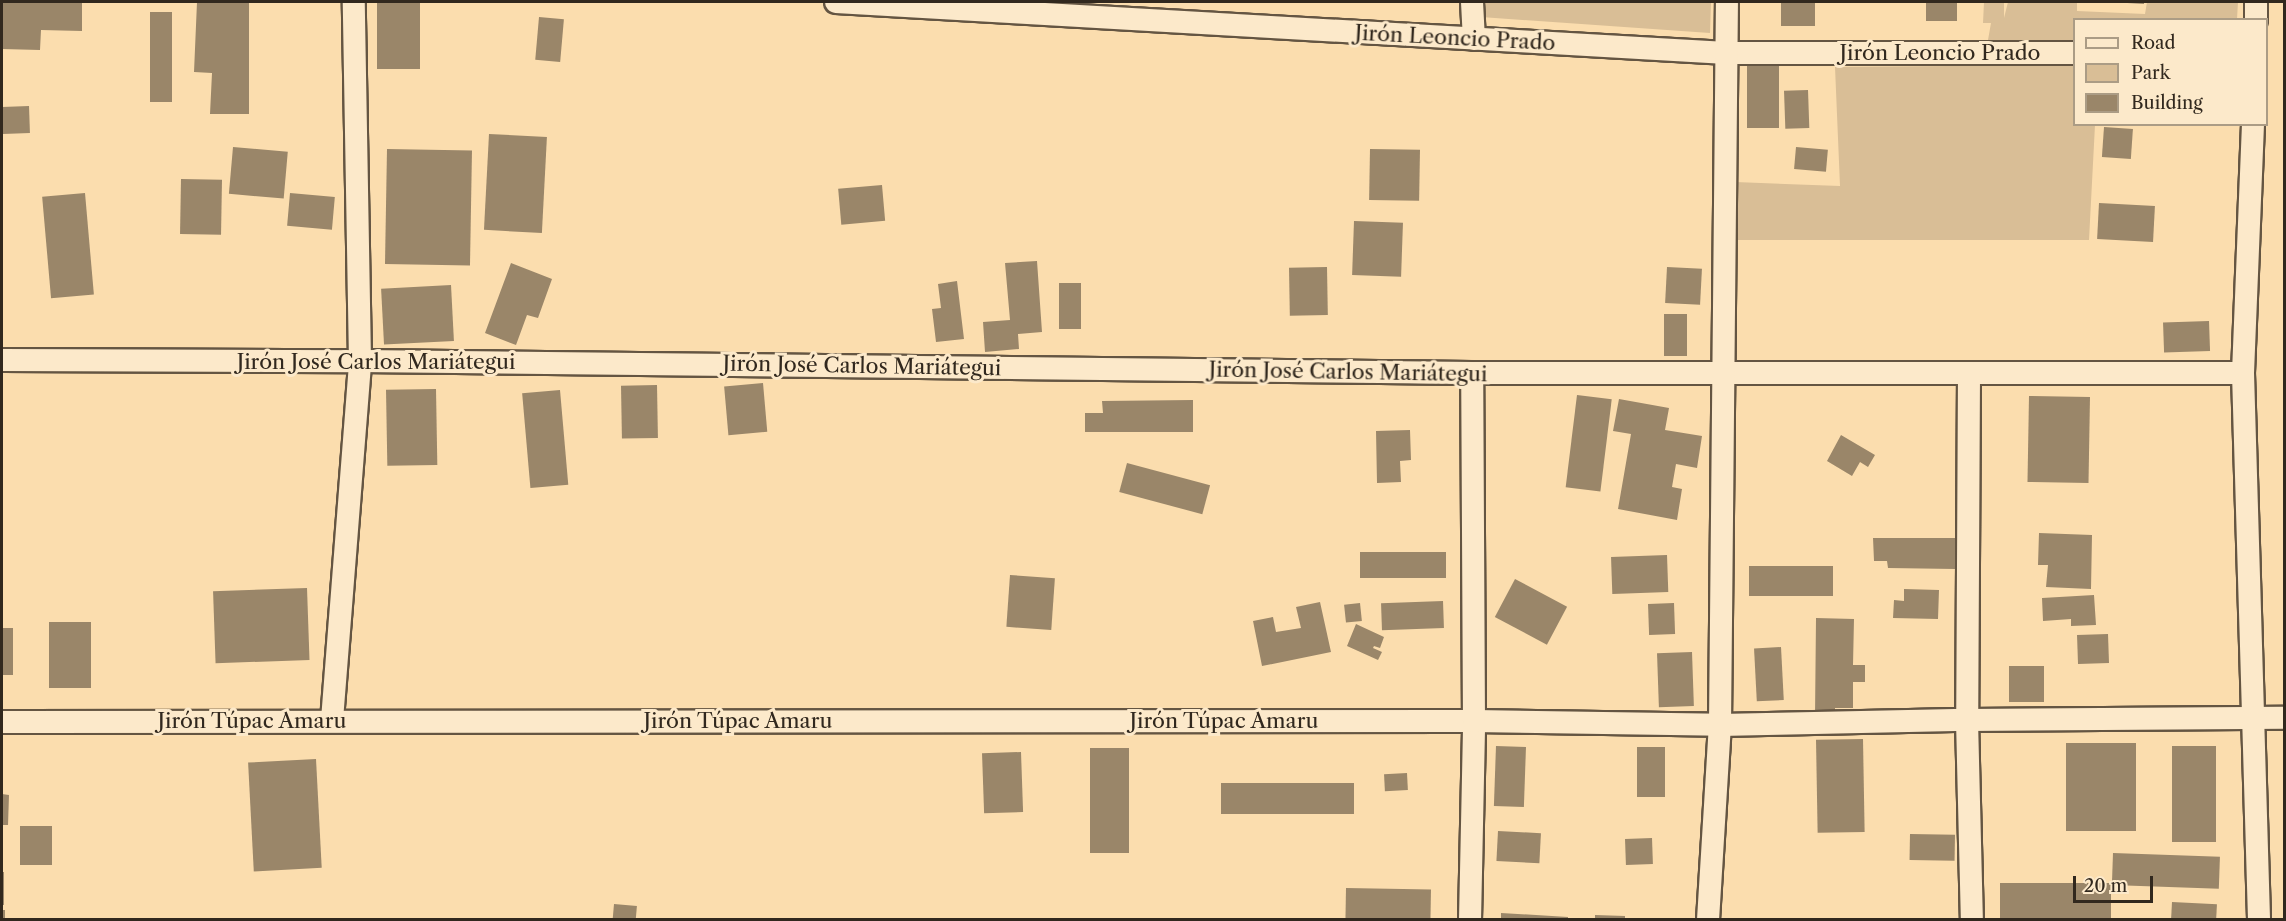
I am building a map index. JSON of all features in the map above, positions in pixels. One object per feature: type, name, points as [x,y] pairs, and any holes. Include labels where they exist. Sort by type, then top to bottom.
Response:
[{"type":"street","points":[[332,720],[360,361],[354,2]]},
{"type":"street","name":"Jirón Leoncio Prado","points":[[836,2],[894,3],[1727,53],[2073,53]]},
{"type":"street","points":[[1472,2],[1474,39]]},
{"type":"street","points":[[1708,920],[1720,725],[1727,2]]},
{"type":"street","points":[[2256,2],[2256,18]]},
{"type":"street","points":[[2253,126],[2243,373],[2259,920]]},
{"type":"street","name":"Jirón José Carlos Mariátegui","points":[[2,360],[360,361],[1472,373],[2243,373]]},
{"type":"street","points":[[1470,920],[1474,721],[1472,373]]},
{"type":"street","points":[[1968,374],[1967,720],[1972,920]]},
{"type":"street","name":"Jirón Túpac Amaru","points":[[2,722],[1474,721],[1720,725],[1967,720],[2284,718]]},
{"type":"green space","points":[[1482,2],[1711,2],[1710,33],[1481,17]]},
{"type":"green space","points":[[1984,2],[2004,2],[2004,18],[2008,2],[2077,2],[2077,11],[2145,14],[2147,2],[2238,2],[2237,18],[2073,18],[2073,40],[1988,40],[1991,23],[1983,23]]},
{"type":"green space","points":[[2073,65],[2073,126],[2095,126],[2089,240],[1734,240],[1735,182],[1840,186],[1835,67]]},
{"type":"building","points":[[2,2],[82,2],[82,31],[41,30],[40,50],[2,49]]},
{"type":"building","points":[[197,2],[249,2],[249,114],[210,114],[212,73],[194,72]]},
{"type":"building","points":[[377,2],[420,2],[420,69],[377,69]]},
{"type":"building","points":[[1781,2],[1815,2],[1815,26],[1781,26]]},
{"type":"building","points":[[1926,2],[1957,2],[1957,21],[1926,21]]},
{"type":"building","points":[[2144,2],[2144,4],[2127,3]]},
{"type":"building","points":[[150,12],[172,12],[172,102],[150,102]]},
{"type":"building","points":[[539,17],[564,19],[560,62],[535,60]]},
{"type":"building","points":[[1747,65],[1779,65],[1779,128],[1747,128]]},
{"type":"building","points":[[1808,90],[1809,128],[1785,129],[1784,91]]},
{"type":"building","points":[[29,106],[30,133],[3,134],[2,107]]},
{"type":"building","points":[[2104,127],[2133,129],[2131,159],[2102,157]]},
{"type":"building","points":[[489,134],[547,137],[542,233],[484,230]]},
{"type":"building","points":[[233,147],[288,152],[284,199],[229,194]]},
{"type":"building","points":[[1796,147],[1828,150],[1826,172],[1794,169]]},
{"type":"building","points":[[387,149],[472,150],[470,265],[385,264]]},
{"type":"building","points":[[1370,149],[1420,150],[1419,201],[1369,200]]},
{"type":"building","points":[[181,179],[222,180],[221,235],[180,234]]},
{"type":"building","points":[[882,185],[885,221],[841,225],[838,189]]},
{"type":"building","points":[[85,193],[94,295],[51,298],[42,197]]},
{"type":"building","points":[[290,193],[335,197],[332,230],[287,226]]},
{"type":"building","points":[[2099,203],[2155,206],[2153,242],[2097,239]]},
{"type":"building","points":[[1354,221],[1403,223],[1401,277],[1352,275]]},
{"type":"building","points":[[1037,261],[1042,332],[1018,334],[1019,349],[985,352],[983,322],[1010,320],[1005,263]]},
{"type":"building","points":[[511,263],[552,279],[538,318],[527,315],[516,345],[485,333]]},
{"type":"building","points":[[1327,267],[1328,315],[1290,316],[1289,268]]},
{"type":"building","points":[[1667,267],[1702,269],[1700,305],[1665,303]]},
{"type":"building","points":[[957,281],[964,339],[936,342],[932,309],[941,308],[938,284]]},
{"type":"building","points":[[1059,283],[1081,283],[1081,329],[1059,329]]},
{"type":"building","points":[[451,285],[454,341],[384,345],[381,289]]},
{"type":"building","points":[[1664,314],[1687,314],[1687,356],[1664,356]]},
{"type":"building","points":[[2209,321],[2210,351],[2164,353],[2163,323]]},
{"type":"building","points":[[763,383],[767,432],[728,435],[724,386]]},
{"type":"building","points":[[657,385],[658,438],[622,439],[621,386]]},
{"type":"building","points":[[436,389],[437,465],[387,466],[386,390]]},
{"type":"building","points":[[560,390],[568,485],[530,488],[522,393]]},
{"type":"building","points":[[1577,395],[1612,399],[1600,492],[1566,487]]},
{"type":"building","points":[[2029,396],[2090,397],[2088,483],[2027,482]]},
{"type":"building","points":[[1619,399],[1669,408],[1665,430],[1702,436],[1697,468],[1676,464],[1672,487],[1682,489],[1677,520],[1618,509],[1631,434],[1613,431]]},
{"type":"building","points":[[1193,400],[1193,432],[1085,432],[1085,413],[1103,413],[1102,401]]},
{"type":"building","points":[[1410,430],[1411,460],[1400,461],[1401,482],[1377,483],[1376,431]]},
{"type":"building","points":[[1841,435],[1875,455],[1868,467],[1860,462],[1852,476],[1827,461]]},
{"type":"building","points":[[1127,463],[1210,485],[1202,514],[1119,492]]},
{"type":"building","points":[[2039,533],[2092,535],[2091,589],[2046,587],[2048,565],[2038,565]]},
{"type":"building","points":[[1873,538],[1955,538],[1955,569],[1888,568],[1887,561],[1874,561]]},
{"type":"building","points":[[1360,552],[1446,552],[1446,578],[1360,578]]},
{"type":"building","points":[[1667,555],[1668,592],[1612,594],[1611,557]]},
{"type":"building","points":[[1749,566],[1833,566],[1833,596],[1749,596]]},
{"type":"building","points":[[1010,575],[1055,578],[1051,630],[1006,627]]},
{"type":"building","points":[[1515,579],[1567,607],[1547,645],[1495,617]]},
{"type":"building","points":[[307,588],[310,660],[216,663],[213,591]]},
{"type":"building","points":[[1904,589],[1939,590],[1938,619],[1893,618],[1894,600],[1904,601]]},
{"type":"building","points":[[2094,595],[2096,625],[2071,626],[2071,619],[2043,621],[2042,598]]},
{"type":"building","points":[[1443,601],[1444,628],[1382,630],[1381,603]]},
{"type":"building","points":[[1320,602],[1331,652],[1262,666],[1253,621],[1273,617],[1276,632],[1301,628],[1296,607]]},
{"type":"building","points":[[1360,603],[1362,621],[1346,623],[1344,605]]},
{"type":"building","points":[[1674,603],[1675,634],[1649,635],[1648,604]]},
{"type":"building","points":[[1816,618],[1854,619],[1853,665],[1865,665],[1865,682],[1853,682],[1853,708],[1835,708],[1835,717],[1815,716]]},
{"type":"building","points":[[49,622],[91,622],[91,688],[49,688]]},
{"type":"building","points":[[1356,624],[1384,637],[1380,648],[1374,646],[1373,648],[1382,652],[1378,660],[1347,646]]},
{"type":"building","points":[[2,628],[13,628],[13,675],[2,675]]},
{"type":"building","points":[[2108,634],[2109,663],[2078,664],[2077,635]]},
{"type":"building","points":[[1781,647],[1784,700],[1757,701],[1754,648]]},
{"type":"building","points":[[1692,652],[1694,706],[1659,707],[1657,653]]},
{"type":"building","points":[[2009,666],[2044,666],[2044,702],[2009,702]]},
{"type":"building","points":[[1863,739],[1865,832],[1818,833],[1816,740]]},
{"type":"building","points":[[2066,743],[2136,743],[2136,831],[2066,831]]},
{"type":"building","points":[[1496,746],[1526,747],[1524,807],[1494,806]]},
{"type":"building","points":[[2172,746],[2216,746],[2216,842],[2172,842]]},
{"type":"building","points":[[1637,747],[1665,747],[1665,797],[1637,797]]},
{"type":"building","points":[[1090,748],[1129,748],[1129,853],[1090,853]]},
{"type":"building","points":[[1021,752],[1023,812],[984,813],[982,753]]},
{"type":"building","points":[[316,759],[322,868],[254,871],[248,763]]},
{"type":"building","points":[[1407,773],[1408,790],[1385,791],[1384,774]]},
{"type":"building","points":[[1221,783],[1354,783],[1354,814],[1221,814]]},
{"type":"building","points":[[2,794],[9,795],[8,825],[2,825]]},
{"type":"building","points":[[20,826],[52,826],[52,865],[20,865]]},
{"type":"building","points":[[1498,831],[1541,833],[1539,863],[1496,861]]},
{"type":"building","points":[[1910,834],[1955,835],[1955,861],[1910,860]]},
{"type":"building","points":[[1652,838],[1653,864],[1626,865],[1625,839]]},
{"type":"building","points":[[2113,853],[2220,857],[2219,889],[2112,885]]},
{"type":"building","points":[[2,872],[4,872],[4,905],[2,905]]},
{"type":"building","points":[[2000,883],[2111,883],[2111,920],[2000,920]]},
{"type":"building","points":[[1346,888],[1431,889],[1430,920],[1345,920]]},
{"type":"building","points":[[2172,902],[2217,904],[2216,920],[2171,920]]},
{"type":"building","points":[[614,904],[637,906],[636,920],[613,920]]},
{"type":"building","points":[[2,910],[5,910],[5,920],[2,920]]},
{"type":"building","points":[[1501,913],[1568,917],[1568,920],[1501,920]]},
{"type":"building","points":[[1595,915],[1625,916],[1625,920],[1595,920]]}]
